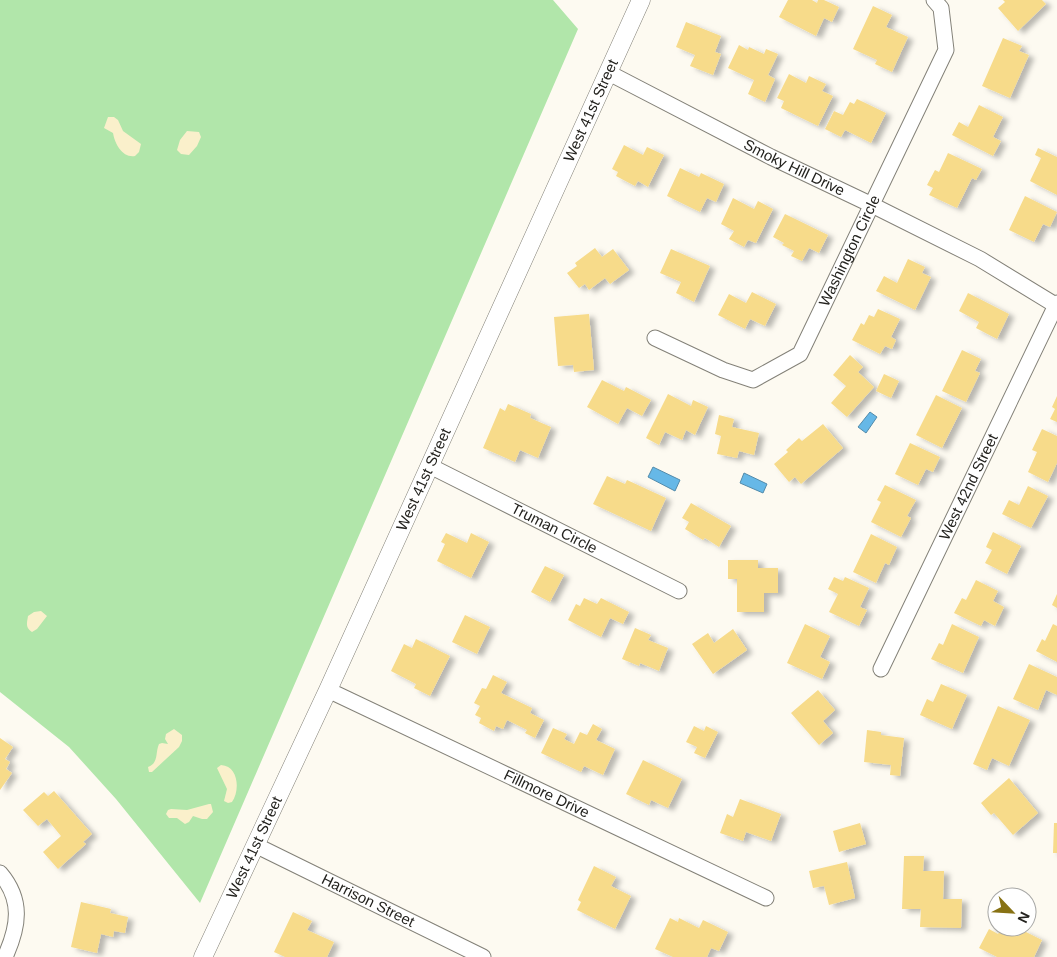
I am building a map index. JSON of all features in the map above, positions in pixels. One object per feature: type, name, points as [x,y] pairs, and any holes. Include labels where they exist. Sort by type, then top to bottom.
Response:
[{"type":"street","name":"West 41st Street","points":[[203,957],[328,690],[641,0]]},
{"type":"street","name":"Washington Circle","points":[[655,338],[723,370],[753,380],[800,354],[946,50],[941,8],[934,0]]},
{"type":"street","name":"Smoky Hill Drive","points":[[609,73],[770,157],[980,259],[1057,305]]},
{"type":"street","name":"West 42nd Street","points":[[881,669],[1057,305]]},
{"type":"street","name":"Truman Circle","points":[[430,466],[680,590]]},
{"type":"street","name":"Fillmore Drive","points":[[328,690],[766,898]]},
{"type":"street","name":"Harrison Street","points":[[255,845],[483,957]]},
{"type":"street","points":[[0,873],[14,894],[17,922],[13,939],[5,957]]},
{"type":"green space","points":[[0,0],[553,0],[578,29],[200,903],[116,799],[69,747],[0,692]]},
{"type":"sand","points":[[108,117],[114,117],[118,120],[123,131],[141,144],[139,152],[135,156],[123,153],[113,133],[104,128]]},
{"type":"sand","points":[[187,131],[199,132],[201,137],[197,146],[189,155],[181,154],[177,150],[180,140]]},
{"type":"sand","points":[[41,611],[47,616],[37,629],[32,632],[27,627],[28,616],[34,612]]},
{"type":"sand","points":[[174,729],[182,735],[179,747],[152,772],[149,772],[148,767],[154,763],[159,744],[168,744],[165,739],[166,734]]},
{"type":"sand","points":[[221,765],[227,766],[231,770],[236,780],[235,797],[232,802],[228,803],[224,801],[227,789],[217,768]]},
{"type":"sand","points":[[211,804],[213,812],[207,819],[193,816],[185,824],[177,818],[169,818],[166,814],[171,809],[187,810]]},
{"type":"water","points":[[870,412],[877,417],[866,433],[858,427]]},
{"type":"water","points":[[653,467],[680,480],[675,491],[648,477]]},
{"type":"water","points":[[744,473],[767,484],[763,493],[740,483]]},
{"type":"building","points":[[788,0],[812,0],[817,3],[818,0],[824,0],[839,7],[832,22],[824,18],[816,36],[779,17]]},
{"type":"building","points":[[1003,0],[1042,0],[1046,4],[1018,31],[998,8],[1005,2]]},
{"type":"building","points":[[873,6],[892,15],[886,27],[908,37],[892,72],[875,64],[877,60],[853,49]]},
{"type":"building","points":[[686,22],[721,36],[715,52],[721,54],[713,75],[690,66],[695,55],[676,47]]},
{"type":"building","points":[[1003,38],[1022,46],[1019,51],[1029,55],[1010,98],[982,86]]},
{"type":"building","points":[[739,45],[748,50],[749,47],[764,54],[766,49],[778,54],[768,75],[775,79],[765,102],[748,94],[754,80],[728,68]]},
{"type":"building","points":[[789,74],[806,83],[809,76],[826,84],[822,91],[833,96],[818,126],[781,108],[784,101],[777,98]]},
{"type":"building","points":[[857,99],[886,113],[871,143],[845,130],[841,137],[825,129],[834,111],[843,115],[850,102],[854,104]]},
{"type":"building","points":[[979,105],[1003,117],[993,137],[1001,141],[993,156],[952,135],[959,122],[968,127]]},
{"type":"building","points":[[624,145],[643,155],[647,147],[664,155],[648,187],[638,181],[635,186],[616,176],[618,172],[612,169]]},
{"type":"building","points":[[1038,148],[1057,157],[1057,195],[1030,181],[1041,158],[1035,155]]},
{"type":"building","points":[[948,153],[982,169],[976,180],[972,178],[957,208],[929,195],[933,188],[927,185],[935,170],[939,172]]},
{"type":"building","points":[[680,168],[699,177],[701,173],[724,184],[716,202],[707,198],[700,212],[667,196]]},
{"type":"building","points":[[1025,196],[1057,212],[1050,227],[1043,224],[1034,242],[1009,230]]},
{"type":"building","points":[[733,198],[754,209],[758,201],[773,209],[756,243],[748,240],[744,247],[729,239],[734,231],[721,224]]},
{"type":"building","points":[[785,214],[828,235],[819,253],[809,248],[802,261],[791,256],[794,251],[782,245],[784,243],[773,237]]},
{"type":"building","points":[[595,248],[602,257],[613,249],[629,270],[610,284],[605,278],[589,290],[585,284],[579,288],[567,273],[577,266],[575,263]]},
{"type":"building","points":[[671,249],[710,266],[694,302],[676,293],[681,282],[660,273]]},
{"type":"building","points":[[908,259],[925,267],[922,273],[931,277],[915,310],[876,291],[884,276],[897,283]]},
{"type":"building","points":[[752,292],[776,304],[765,326],[750,319],[745,329],[718,315],[729,294],[746,303]]},
{"type":"building","points":[[968,293],[1009,314],[997,339],[976,328],[979,322],[959,311]]},
{"type":"building","points":[[878,309],[900,319],[891,337],[896,340],[892,349],[885,346],[880,354],[852,340],[861,323],[864,325],[869,315],[874,317]]},
{"type":"building","points":[[589,314],[594,370],[574,372],[573,365],[558,366],[554,317]]},
{"type":"building","points":[[962,350],[981,359],[975,371],[980,373],[966,402],[942,391]]},
{"type":"building","points":[[850,355],[863,367],[858,372],[874,387],[847,417],[831,403],[846,386],[833,375]]},
{"type":"building","points":[[884,374],[899,381],[891,398],[876,391]]},
{"type":"building","points":[[602,380],[624,391],[626,387],[651,400],[642,416],[627,408],[618,424],[587,407]]},
{"type":"building","points":[[668,394],[691,406],[693,400],[708,407],[695,435],[686,430],[682,440],[665,432],[659,445],[646,438]]},
{"type":"building","points":[[936,395],[962,408],[942,448],[916,435]]},
{"type":"building","points":[[1057,396],[1057,422],[1050,419],[1055,409],[1052,407]]},
{"type":"building","points":[[508,404],[531,414],[530,418],[551,427],[538,458],[520,450],[515,462],[483,448],[500,408],[505,411]]},
{"type":"building","points":[[719,415],[734,419],[732,427],[759,433],[754,455],[739,451],[737,458],[717,454],[721,436],[715,434]]},
{"type":"building","points":[[823,424],[843,448],[801,484],[795,477],[789,482],[774,464],[788,452],[786,450],[799,438],[802,441]]},
{"type":"building","points":[[1042,429],[1057,436],[1057,463],[1048,482],[1028,472],[1037,452],[1032,450]]},
{"type":"building","points":[[910,443],[940,457],[933,472],[926,469],[918,485],[895,474]]},
{"type":"building","points":[[607,476],[625,484],[627,480],[666,498],[651,531],[593,504]]},
{"type":"building","points":[[885,485],[916,500],[907,516],[911,518],[901,537],[871,522],[881,502],[877,500]]},
{"type":"building","points":[[1028,486],[1048,496],[1031,528],[1002,514],[1009,500],[1019,505]]},
{"type":"building","points":[[691,503],[731,526],[719,547],[685,529],[689,522],[682,518]]},
{"type":"building","points":[[993,532],[1021,546],[1007,574],[985,563],[992,550],[986,547]]},
{"type":"building","points":[[446,533],[467,543],[471,533],[489,542],[471,578],[437,561],[445,544],[441,542]]},
{"type":"building","points":[[871,534],[897,547],[889,565],[885,563],[876,583],[853,572]]},
{"type":"building","points":[[728,560],[758,560],[758,568],[778,568],[778,593],[764,593],[764,612],[737,612],[737,579],[728,579]]},
{"type":"building","points":[[545,566],[564,575],[550,602],[531,592]]},
{"type":"building","points":[[834,577],[843,581],[845,577],[869,588],[860,607],[867,610],[859,626],[829,612],[838,594],[828,589]]},
{"type":"building","points":[[976,580],[998,591],[993,601],[1004,607],[995,626],[984,620],[981,626],[954,613],[962,598],[966,600]]},
{"type":"building","points":[[1057,594],[1057,608],[1052,605]]},
{"type":"building","points":[[584,598],[597,604],[601,598],[629,612],[623,624],[610,618],[601,637],[568,620],[576,604],[580,606]]},
{"type":"building","points":[[465,615],[490,627],[477,654],[452,642]]},
{"type":"building","points":[[805,624],[830,636],[820,657],[830,662],[822,679],[787,663]]},
{"type":"building","points":[[952,624],[979,637],[963,673],[931,659],[939,643],[943,645]]},
{"type":"building","points":[[1053,624],[1057,626],[1057,662],[1036,651],[1042,639],[1045,641]]},
{"type":"building","points":[[635,628],[651,635],[648,640],[668,648],[659,671],[640,663],[639,666],[622,659]]},
{"type":"building","points":[[733,629],[747,650],[713,674],[692,644],[708,633],[714,643]]},
{"type":"building","points":[[416,639],[450,656],[430,696],[414,688],[416,684],[391,671],[404,644],[412,648]]},
{"type":"building","points":[[1029,664],[1057,677],[1057,695],[1046,690],[1038,710],[1013,699]]},
{"type":"building","points":[[493,675],[507,682],[501,693],[532,708],[530,713],[544,720],[535,738],[525,733],[527,730],[507,720],[503,729],[496,726],[494,731],[479,723],[481,718],[475,715],[480,706],[474,703],[482,688],[486,689]]},
{"type":"building","points":[[941,684],[967,695],[952,729],[920,715],[927,699],[933,702]]},
{"type":"building","points":[[818,690],[835,710],[823,721],[833,733],[819,745],[791,713]]},
{"type":"building","points":[[998,706],[1030,720],[1009,766],[992,758],[987,770],[973,764]]},
{"type":"building","points":[[593,724],[602,729],[596,740],[615,749],[603,775],[584,766],[581,772],[541,753],[553,728],[567,734],[564,739],[574,744],[580,732],[587,735]]},
{"type":"building","points":[[694,726],[704,731],[706,726],[718,732],[705,758],[694,753],[697,747],[686,742]]},
{"type":"building","points":[[867,730],[881,732],[881,735],[904,738],[900,776],[890,775],[891,765],[864,762]]},
{"type":"building","points":[[0,738],[13,747],[5,759],[10,762],[6,769],[12,773],[0,790]]},
{"type":"building","points":[[643,760],[682,779],[668,808],[651,800],[649,805],[626,794]]},
{"type":"building","points":[[1009,778],[1038,813],[1013,835],[994,813],[991,815],[981,803]]},
{"type":"building","points":[[54,791],[92,834],[83,842],[86,844],[58,869],[43,852],[61,836],[47,819],[38,826],[23,810],[44,792],[48,796]]},
{"type":"building","points":[[740,799],[781,814],[771,841],[746,832],[743,841],[720,833],[727,814],[733,817]]},
{"type":"building","points":[[860,823],[866,844],[839,852],[833,831]]},
{"type":"building","points":[[1054,823],[1057,823],[1057,853],[1053,853]]},
{"type":"building","points":[[904,856],[924,856],[923,871],[944,871],[943,899],[962,899],[961,928],[920,927],[921,909],[902,909]]},
{"type":"building","points":[[847,862],[855,898],[829,905],[824,886],[813,888],[809,871]]},
{"type":"building","points":[[594,866],[616,877],[611,886],[631,896],[615,929],[577,910],[581,902],[578,900]]},
{"type":"building","points":[[81,902],[111,909],[110,913],[128,917],[125,933],[114,931],[113,937],[101,934],[97,953],[71,947]]},
{"type":"building","points":[[293,912],[312,921],[307,930],[334,942],[327,957],[285,957],[274,952]]},
{"type":"building","points":[[670,918],[678,922],[679,918],[699,928],[703,920],[728,932],[719,951],[711,948],[707,957],[673,957],[655,949]]},
{"type":"building","points":[[987,933],[987,937],[1036,937],[1042,940],[1034,957],[997,957],[979,948]]}]
